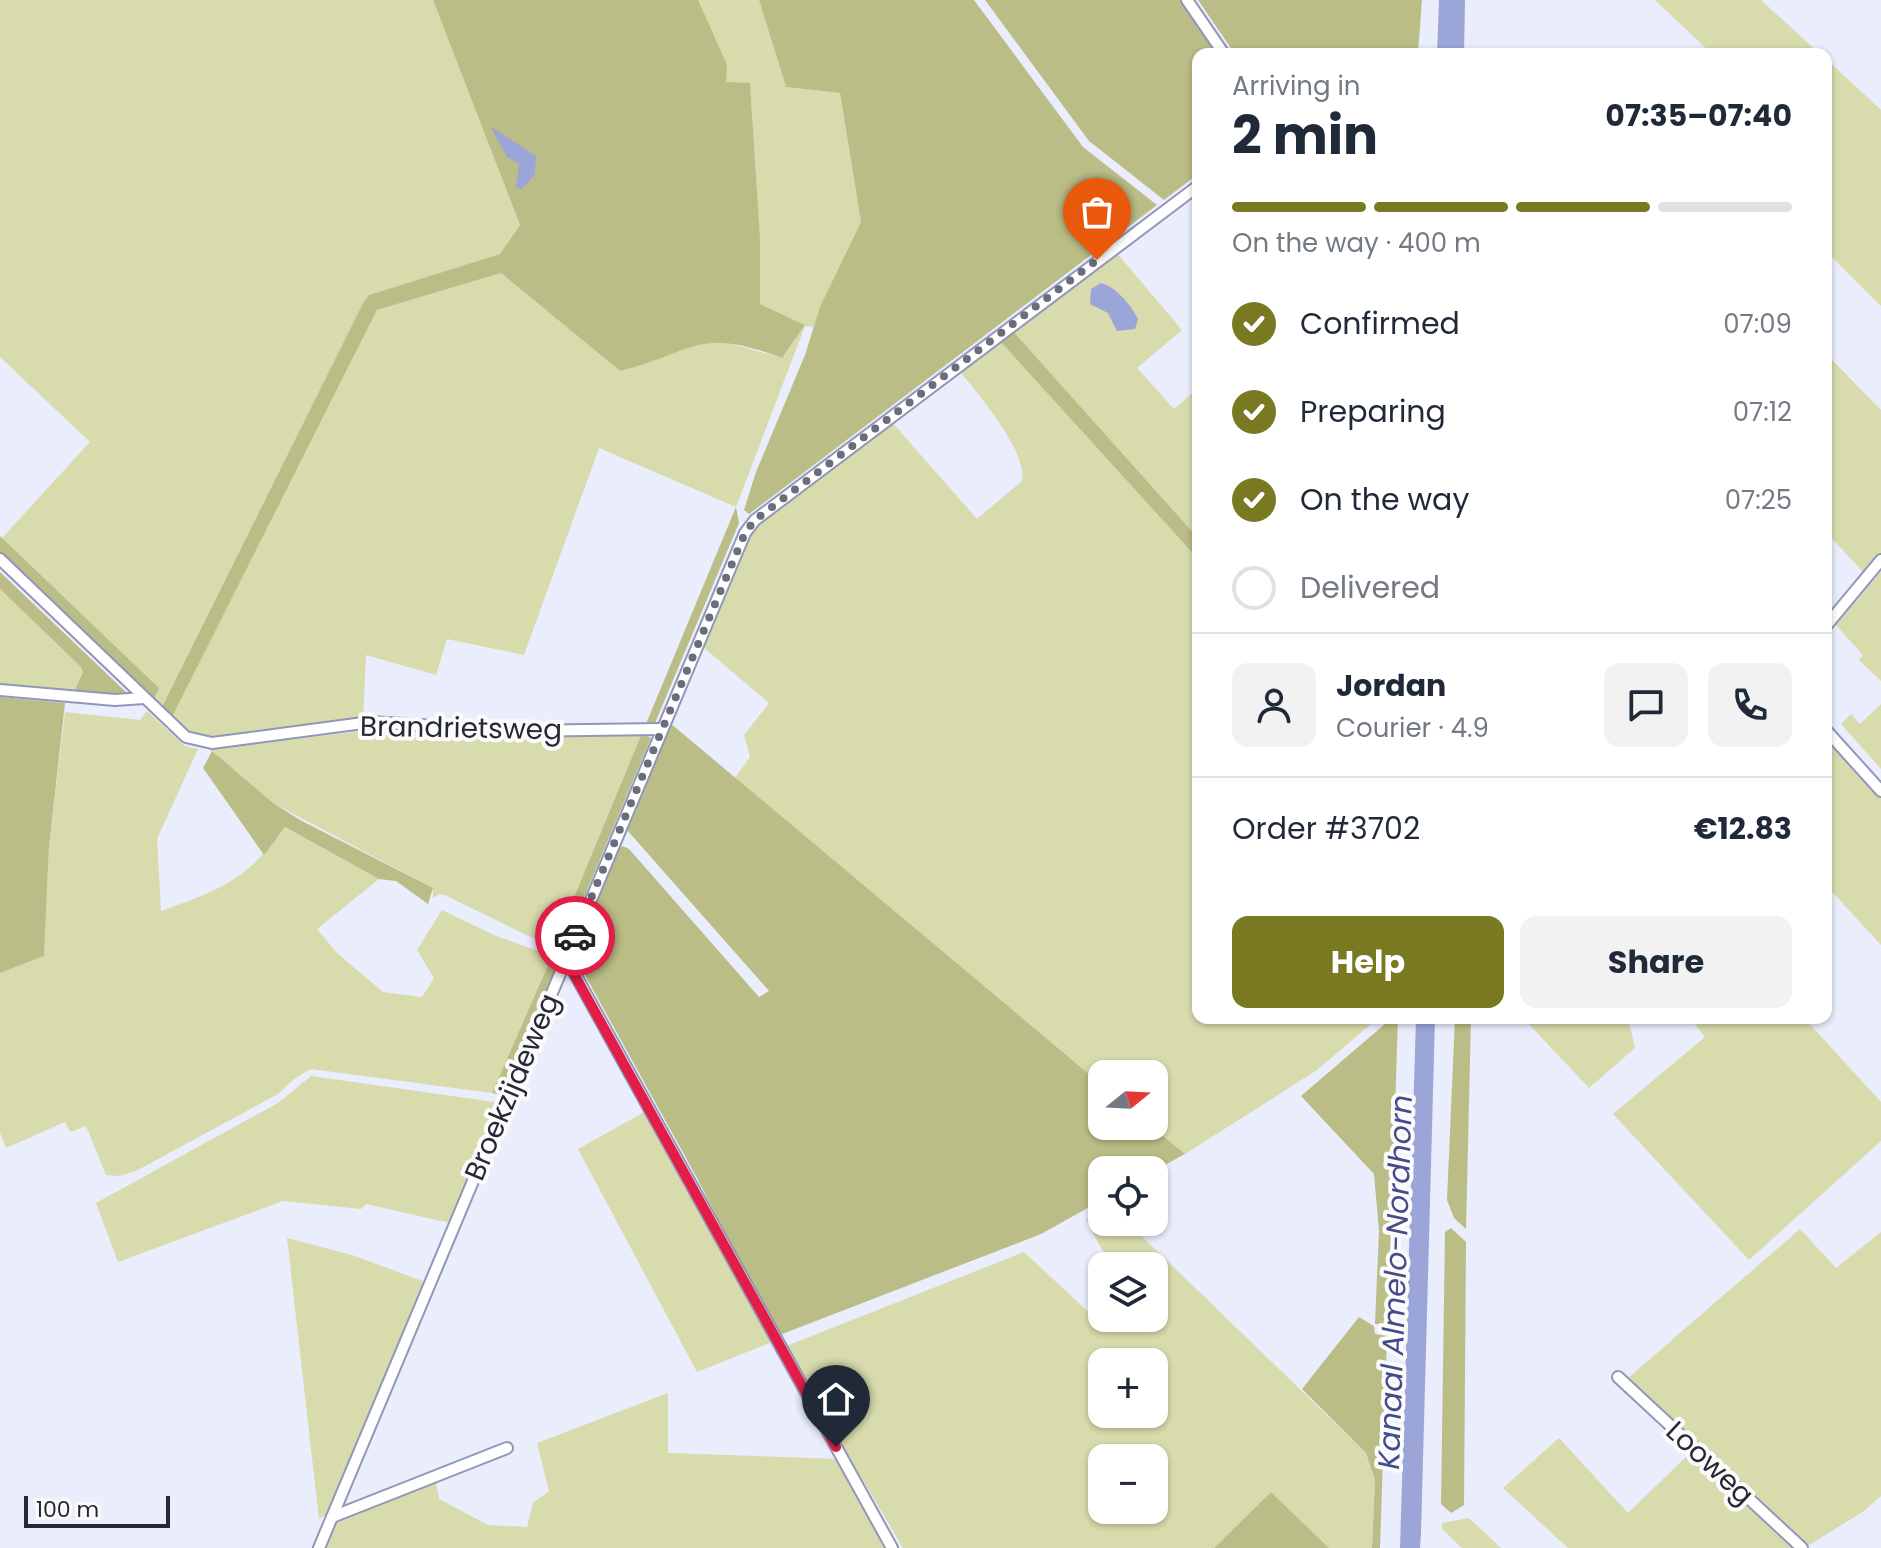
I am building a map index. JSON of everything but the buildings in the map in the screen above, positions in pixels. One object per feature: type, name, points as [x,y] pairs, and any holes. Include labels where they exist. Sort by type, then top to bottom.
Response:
[{"type":"street","points":[[1187,0],[1220,48]]},
{"type":"street","name":"Broekzijdeweg","points":[[319,1548],[660,729],[745,533],[755,520],[1192,191]]},
{"type":"street","name":"Brandrietsweg","points":[[0,559],[186,737],[212,743],[371,722],[512,731],[660,729]]},
{"type":"street","points":[[1832,619],[1881,560]]},
{"type":"street","points":[[0,690],[115,700],[144,698]]},
{"type":"street","points":[[1832,737],[1881,791]]},
{"type":"street","points":[[566,958],[892,1548]]},
{"type":"street","name":"Looweg","points":[[1618,1377],[1802,1548]]},
{"type":"street","points":[[332,1517],[507,1448]]},
{"type":"green space","points":[[0,0],[433,0],[520,225],[500,254],[369,295],[363,303],[161,709],[153,701],[159,688],[2,538],[90,442],[0,357]]},
{"type":"green space","points":[[433,0],[698,0],[727,65],[726,82],[750,83],[760,237],[760,304],[805,325],[782,358],[754,349],[714,343],[698,345],[620,371],[501,273],[377,310],[171,719],[161,709],[363,303],[369,295],[500,254],[520,225]]},
{"type":"green space","points":[[698,0],[759,0],[786,87],[840,93],[861,222],[813,327],[805,326],[736,507],[599,448],[524,655],[447,639],[436,675],[366,655],[363,720],[200,740],[189,737],[171,719],[377,310],[501,273],[620,371],[697,343],[722,341],[782,358],[805,325],[760,304],[760,237],[750,84],[726,83]]},
{"type":"green space","points":[[759,0],[974,0],[1083,147],[1157,205],[749,514],[744,510],[756,472],[805,355],[820,307],[861,222],[840,93],[786,87]]},
{"type":"green space","points":[[985,0],[1180,0],[1214,48],[1192,48],[1192,179],[1164,200],[1089,141]]},
{"type":"green space","points":[[1198,0],[1422,0],[1418,48],[1231,48]]},
{"type":"green space","points":[[1655,0],[1761,0],[1813,48],[1706,48]]},
{"type":"green space","points":[[1832,65],[1881,110],[1881,306],[1832,257]]},
{"type":"green space","points":[[1116,252],[1182,330],[1137,368],[1174,409],[1192,393],[1192,531],[1011,329]]},
{"type":"green space","points":[[1011,329],[1192,531],[1192,552],[998,339]]},
{"type":"green space","points":[[998,339],[1192,552],[1192,1024],[1371,1024],[1317,1070],[1185,1154],[1168,1140],[1168,1060],[1088,1060],[1088,1073],[735,778],[750,757],[744,735],[769,703],[702,646],[744,541],[765,516],[890,420],[977,519],[1022,481],[1017,454],[988,407],[958,369]]},
{"type":"green space","points":[[1832,360],[1881,410],[1881,554],[1865,574],[1832,538]]},
{"type":"green space","points":[[736,507],[739,523],[655,723],[646,724]]},
{"type":"green space","points":[[0,536],[159,688],[153,701],[0,553]]},
{"type":"green space","points":[[0,572],[129,695],[74,692],[83,672],[80,666],[0,589]]},
{"type":"green space","points":[[1881,572],[1881,681],[1859,660],[1863,655],[1836,625]]},
{"type":"green space","points":[[0,589],[80,666],[83,672],[74,692],[0,686]]},
{"type":"green space","points":[[0,697],[65,703],[49,847],[44,956],[0,973]]},
{"type":"green space","points":[[1881,704],[1881,769],[1841,724],[1851,714],[1860,724]]},
{"type":"green space","points":[[147,711],[185,746],[198,749],[157,839],[161,911],[231,881],[258,860],[285,827],[379,879],[317,929],[337,953],[383,992],[422,997],[434,978],[417,950],[442,910],[496,936],[552,956],[492,1093],[311,1069],[278,1094],[136,1171],[119,1176],[106,1175],[86,1126],[70,1132],[65,1122],[6,1148],[0,1133],[0,973],[44,956],[49,847],[65,712],[140,720]]},
{"type":"green space","points":[[670,723],[1088,1073],[1088,1140],[1168,1140],[1185,1154],[1168,1163],[1168,1156],[1088,1156],[1088,1208],[1041,1234],[777,1336],[696,1176],[575,957],[619,848],[629,849],[759,997],[769,991],[627,830]]},
{"type":"green space","points":[[388,728],[463,736],[642,733],[553,948],[447,896],[440,894],[433,898],[433,888],[273,803],[209,749]]},
{"type":"green space","points":[[642,733],[651,738],[561,952],[553,948]]},
{"type":"green space","points":[[1832,738],[1881,791],[1881,945],[1832,892]]},
{"type":"green space","points":[[212,751],[273,803],[300,820],[433,888],[428,904],[396,881],[379,879],[285,827],[264,855],[203,768]]},
{"type":"green space","points":[[552,956],[561,963],[505,1095],[492,1093]]},
{"type":"green space","points":[[1385,1024],[1398,1024],[1388,1324],[1375,1324],[1379,1231],[1374,1174],[1301,1096]]},
{"type":"green space","points":[[1455,1024],[1471,1024],[1466,1229],[1454,1218],[1447,1200]]},
{"type":"green space","points":[[1529,1024],[1629,1024],[1635,1048],[1589,1088]]},
{"type":"green space","points":[[1695,1024],[1810,1024],[1881,1102],[1881,1141],[1749,1260],[1613,1114],[1705,1037]]},
{"type":"green space","points":[[311,1076],[501,1103],[450,1223],[366,1204],[361,1209],[283,1201],[118,1262],[96,1203],[278,1103]]},
{"type":"green space","points":[[648,1110],[775,1341],[697,1372],[578,1149]]},
{"type":"green space","points":[[1451,1228],[1466,1242],[1464,1505],[1451,1513],[1441,1504],[1445,1232]]},
{"type":"green space","points":[[1800,1229],[1836,1268],[1881,1232],[1881,1496],[1864,1511],[1809,1545],[1628,1378]]},
{"type":"green space","points":[[1095,1236],[1141,1236],[1158,1252],[1103,1252]]},
{"type":"green space","points":[[287,1238],[352,1255],[425,1282],[330,1512],[319,1519]]},
{"type":"green space","points":[[1024,1252],[1088,1312],[1088,1332],[1168,1332],[1168,1262],[1366,1453],[1375,1480],[1372,1548],[1329,1548],[1271,1492],[1214,1548],[903,1548],[784,1347]]},
{"type":"green space","points":[[1359,1317],[1374,1326],[1375,1334],[1387,1336],[1380,1548],[1372,1548],[1375,1480],[1366,1453],[1302,1389]]},
{"type":"green space","points":[[668,1393],[668,1453],[839,1459],[889,1548],[325,1548],[335,1523],[436,1482],[439,1499],[488,1525],[527,1527],[533,1503],[549,1491],[537,1443]]},
{"type":"green space","points":[[1559,1438],[1628,1513],[1692,1451],[1797,1548],[1568,1548],[1503,1488]]},
{"type":"green space","points":[[1271,1492],[1329,1548],[1214,1548]]},
{"type":"green space","points":[[1469,1518],[1501,1548],[1462,1548],[1442,1529],[1442,1523]]},
{"type":"water","points":[[1439,0],[1465,0],[1464,48],[1437,48]]},
{"type":"water","points":[[490,126],[536,156],[535,174],[522,189],[516,188],[519,164],[507,157]]},
{"type":"water","points":[[1101,283],[1117,292],[1131,308],[1138,319],[1135,329],[1117,331],[1108,313],[1090,304],[1091,289]]},
{"type":"water","points":[[1416,1024],[1435,1024],[1421,1533],[1420,1548],[1400,1548]]},
{"type":"way so far","points":[[575,936],[745,533],[755,520],[1097,260]]},
{"type":"route","points":[[575,936],[566,958],[574,974],[836,1447]]},
{"type":"water label","name":"Kanaal Almelo-Nordhorn","points":[[1395,1282]]}]
